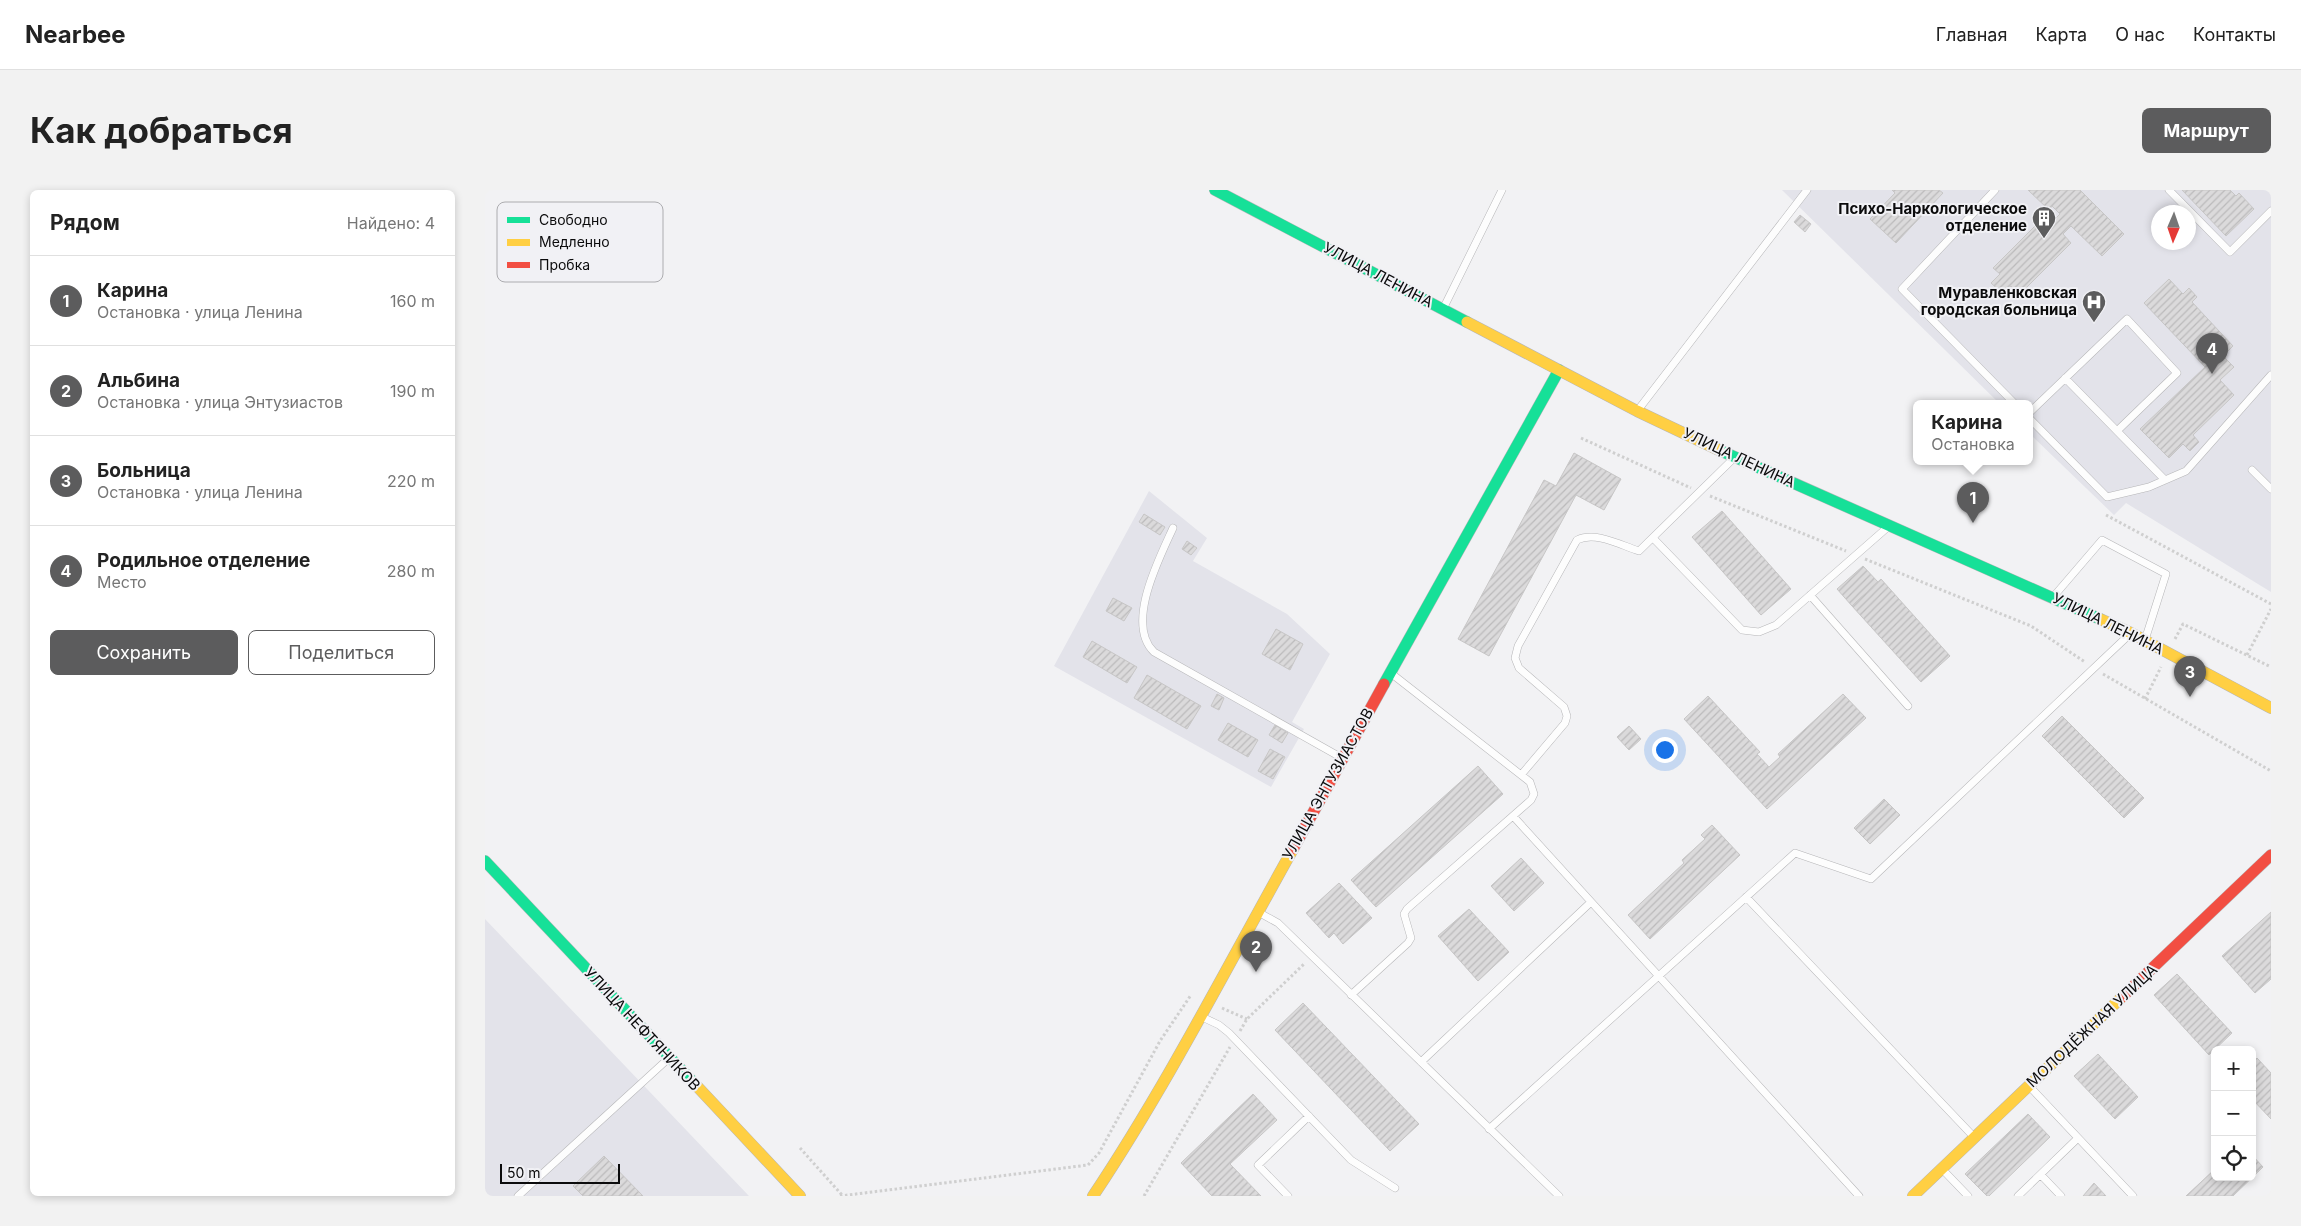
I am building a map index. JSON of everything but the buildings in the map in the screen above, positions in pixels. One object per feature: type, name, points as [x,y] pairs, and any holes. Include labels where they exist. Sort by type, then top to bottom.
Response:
[{"type":"main road","name":"УЛИЦА ЛЕНИНА","points":[[1215,190],[1637,411],[1734,457],[2131,633],[2271,708]]},
{"type":"main road","name":"УЛИЦА ЭНТУЗИАСТОВ","points":[[1093,1196],[1123,1151],[1200,1016],[1559,370]]},
{"type":"main road","name":"МОЛОДЁЖНАЯ УЛИЦА","points":[[1913,1196],[2271,855]]},
{"type":"main road","name":"УЛИЦА НЕФТЯНИКОВ","points":[[485,861],[800,1196]]},
{"type":"lane","points":[[1443,309],[1502,190]]},
{"type":"lane","points":[[1637,411],[1807,190]]},
{"type":"lane","points":[[1995,190],[1902,289],[2011,400]]},
{"type":"lane","points":[[2169,190],[2230,252],[2271,211]]},
{"type":"lane","points":[[2033,409],[2127,319],[2177,373],[2118,430]]},
{"type":"lane","points":[[2033,422],[2107,498],[2128,494],[2186,470],[2271,375]]},
{"type":"lane","points":[[2065,378],[2165,480]]},
{"type":"lane","points":[[1521,775],[1565,723],[1567,716],[1564,708],[1519,668],[1515,658],[1518,646],[1577,540],[1586,536],[1598,538],[1639,551],[1734,457]]},
{"type":"lane","points":[[2252,470],[2271,490]]},
{"type":"lane","points":[[1653,538],[1742,630],[1759,632],[1776,625],[1889,526]]},
{"type":"lane","points":[[1173,528],[1146,593],[1143,627],[1147,646],[1154,652],[1342,758]]},
{"type":"lane","points":[[2053,597],[2102,540],[2167,574],[2145,640]]},
{"type":"lane","points":[[1810,595],[1908,706]]},
{"type":"lane","points":[[1489,1129],[1795,853],[1871,879],[2131,633]]},
{"type":"lane","points":[[1351,995],[1408,943],[1411,938],[1404,914],[1407,909],[1531,800],[1534,794],[1530,782],[1389,673]]},
{"type":"lane","points":[[1513,816],[1859,1196]]},
{"type":"lane","points":[[1746,897],[1974,1138]]},
{"type":"lane","points":[[1421,1062],[1591,902]]},
{"type":"lane","points":[[1257,911],[1278,923],[1559,1196]]},
{"type":"lane","points":[[1200,1016],[1219,1025],[1235,1039],[1351,1160],[1395,1188]]},
{"type":"lane","points":[[518,1196],[669,1058]]},
{"type":"lane","points":[[2029,1086],[2133,1196]]},
{"type":"lane","points":[[1288,1196],[1258,1165],[1309,1116]]},
{"type":"lane","points":[[2018,1196],[2078,1138]]},
{"type":"lane","points":[[1942,1168],[1968,1196]]},
{"type":"lane","points":[[2041,1174],[2061,1196]]},
{"type":"path","points":[[1581,438],[1699,491],[2031,626],[2116,682],[2235,748],[2271,771]]},
{"type":"path","points":[[2106,515],[2271,604]]},
{"type":"path","points":[[2271,609],[2247,655],[2271,667]]},
{"type":"path","points":[[1144,1196],[1247,1019],[1312,956]]},
{"type":"path","points":[[800,1148],[841,1195],[1088,1165],[1099,1153],[1160,1041],[1190,995],[1247,1019]]},
{"type":"shaded area","name":"Муравленковская городская больница","points":[[1782,190],[2271,190],[2271,592],[2126,503],[2114,515],[2033,437],[2033,400],[1996,400]]},
{"type":"shaded area","points":[[1149,491],[1207,538],[1193,561],[1287,614],[1330,654],[1292,722],[1304,729],[1271,787],[1054,666]]},
{"type":"shaded area","points":[[485,919],[749,1196],[485,1196]]},
{"type":"traffic: fast","points":[[1215,190],[1467,322]]},
{"type":"traffic: fast","points":[[1384,684],[1559,370]]},
{"type":"traffic: fast","points":[[1719,450],[2100,619]]},
{"type":"traffic: fast","points":[[485,861],[693,1082]]},
{"type":"traffic: slow","points":[[1467,322],[1637,411],[1719,450]]},
{"type":"traffic: slow","points":[[2100,619],[2131,633],[2271,708]]},
{"type":"traffic: slow","points":[[1093,1196],[1172,1068],[1293,849]]},
{"type":"traffic: slow","points":[[1913,1196],[2122,997]]},
{"type":"traffic: slow","points":[[693,1082],[800,1196]]},
{"type":"traffic: jam","points":[[1293,849],[1384,684]]},
{"type":"traffic: jam","points":[[2122,997],[2271,855]]},
{"type":"place","name":"Психо-Наркологическое отделение","points":[[2044,239]]},
{"type":"place","name":"Муравленковская городская больница","points":[[2094,323]]},
{"type":"place","name":"Родильное отделение","points":[[2212,374]]},
{"type":"place","name":"Карина","points":[[1973,523]]},
{"type":"place","name":"Больница","points":[[2190,697]]},
{"type":"place","name":"Альбина","points":[[1256,972]]}]
